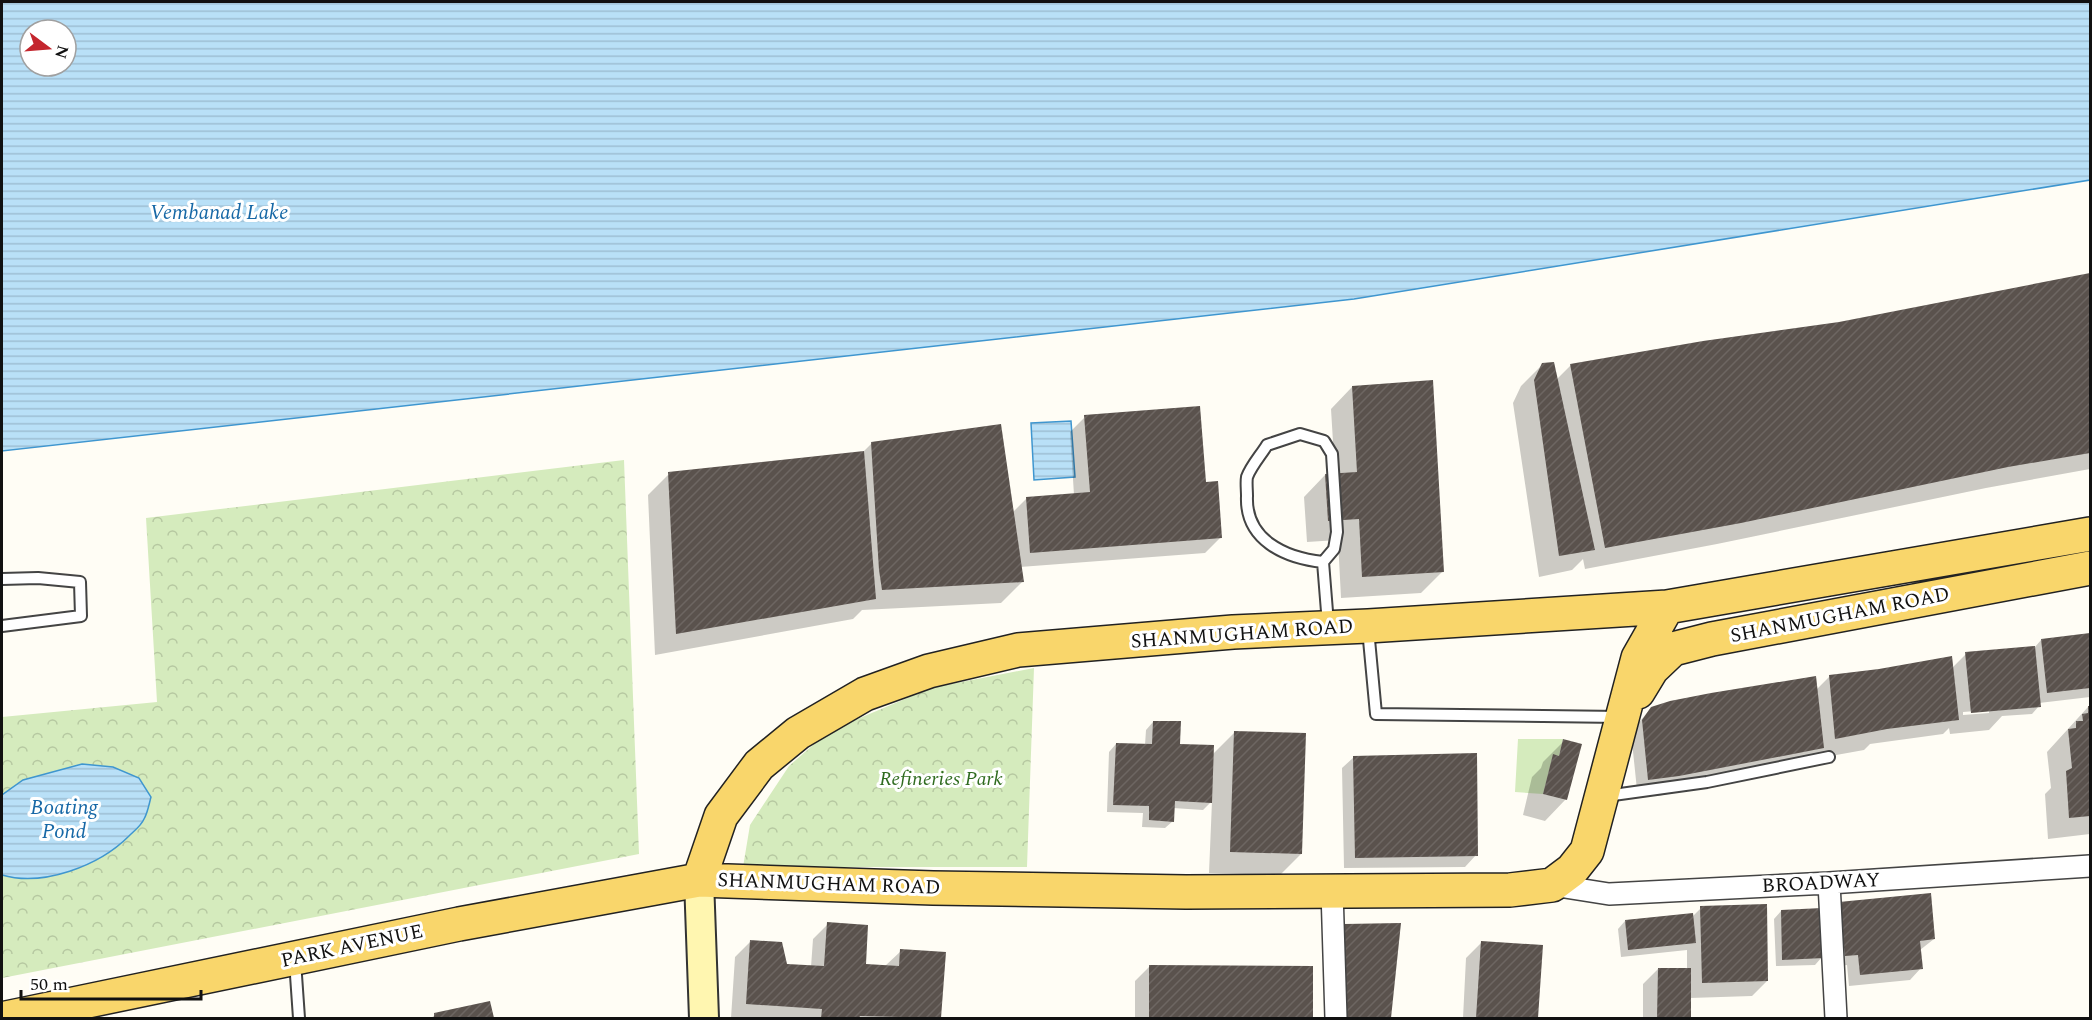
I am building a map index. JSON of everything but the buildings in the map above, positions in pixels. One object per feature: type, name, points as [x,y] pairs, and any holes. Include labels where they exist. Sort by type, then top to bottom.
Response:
[{"type":"main road","name":"SHANMUGHAM ROAD","points":[[1667,607],[1638,658],[1587,851],[1572,870],[1552,885],[1510,890],[1186,892],[933,888],[699,880],[721,816],[759,765],[798,733],[865,694],[929,671],[1018,650],[1233,632],[1667,607],[2091,534]]},
{"type":"main road","name":"SHANMUGHAM ROAD","points":[[1623,717],[1652,669],[1673,650],[1712,639],[2091,568]]},
{"type":"main road","points":[[1667,607],[1673,650]]},
{"type":"main road","name":"PARK AVENUE","points":[[6,1018],[459,924],[699,880]]},
{"type":"street","name":"BROADWAY","points":[[1552,885],[1609,894],[2091,866]]},
{"type":"street","points":[[699,880],[704,1018]]},
{"type":"street","points":[[1829,883],[1836,1018]]},
{"type":"street","points":[[1332,891],[1336,1018]]},
{"type":"lane","points":[[1323,562],[1307,560],[1277,550],[1256,532],[1246,506],[1247,477],[1267,445],[1300,434],[1324,441],[1332,454],[1337,532],[1335,549],[1323,562],[1328,627]]},
{"type":"lane","points":[[2,579],[38,578],[80,582],[81,616],[2,626]]},
{"type":"lane","points":[[1368,626],[1376,714],[1623,717]]},
{"type":"lane","points":[[1602,796],[1707,782],[1829,757]]},
{"type":"lane","points":[[295,958],[299,1018]]},
{"type":"green space","points":[[624,460],[639,854],[2,978],[2,717],[157,702],[146,518]]},
{"type":"green space","name":"Refineries Park","points":[[1034,668],[1027,867],[743,867],[750,825],[789,766],[829,731],[931,688]]},
{"type":"green space","points":[[1518,739],[1563,739],[1559,756],[1553,755],[1543,794],[1515,792]]},
{"type":"water","name":"Vembanad Lake","points":[[2,2],[2090,2],[2090,180],[1354,299],[2,451]]},
{"type":"water","points":[[1071,421],[1075,477],[1034,480],[1031,423]]},
{"type":"water","name":"Boating Pond","points":[[82,764],[113,767],[139,778],[151,797],[141,824],[117,847],[86,865],[70,871],[35,878],[2,875],[2,795],[23,780]]}]
